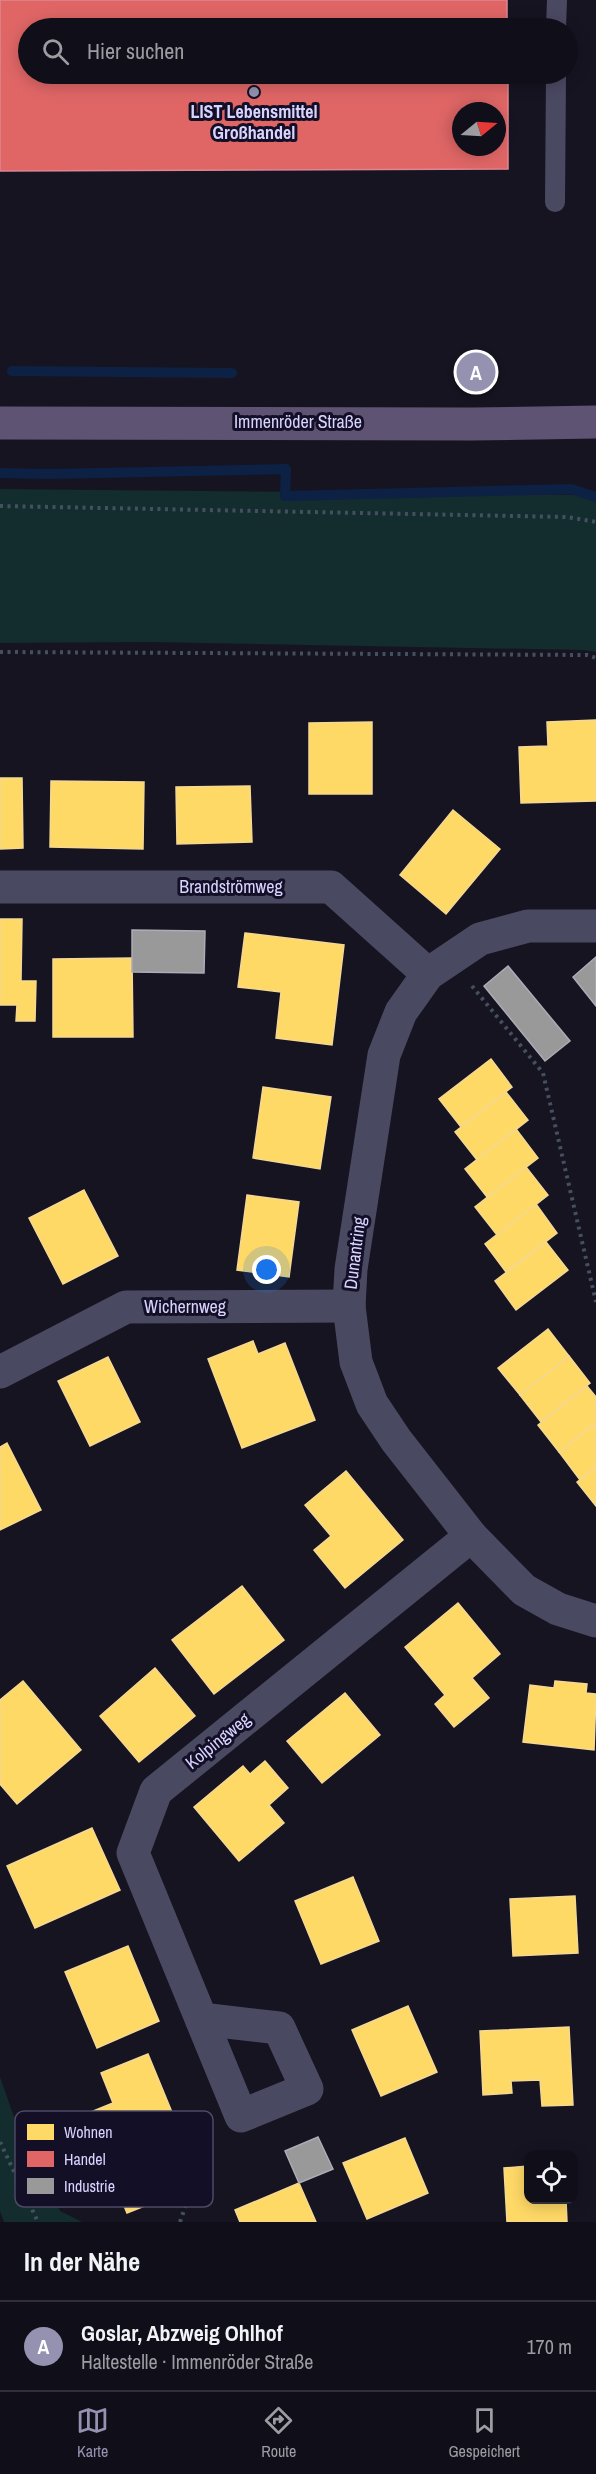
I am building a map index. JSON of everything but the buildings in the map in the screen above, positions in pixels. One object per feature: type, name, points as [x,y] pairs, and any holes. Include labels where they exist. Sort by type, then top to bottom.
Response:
[{"type":"main road","name":"Immenröder Straße","points":[[0,423],[595,422]]},
{"type":"street","name":"Brandströmweg","points":[[0,887],[331,887],[438,966]]},
{"type":"street","name":"Dunantring","points":[[596,926],[528,926],[480,939],[438,966],[401,1012],[384,1055],[351,1269],[349,1306],[356,1362],[372,1404],[396,1440],[471,1536],[524,1590],[558,1609],[596,1621]]},
{"type":"street","name":"Wichernweg","points":[[0,1372],[126,1307],[349,1306]]},
{"type":"street","name":"Kolpingweg","points":[[241,2116],[134,1853],[156,1791],[471,1536]]},
{"type":"street","points":[[201,2019],[279,2028],[307,2089],[241,2116]]},
{"type":"lane","points":[[556,18],[557,0]]},
{"type":"lane","points":[[555,202],[556,84]]},
{"type":"path","points":[[0,506],[567,517],[596,522]]},
{"type":"path","points":[[0,652],[563,655],[596,658]]},
{"type":"path","points":[[438,966],[543,1073],[596,1302]]},
{"type":"path","points":[[213,2132],[241,2116]]},
{"type":"path","points":[[0,2142],[15,2174]]},
{"type":"path","points":[[31,2207],[38,2222]]},
{"type":"path","points":[[180,2222],[185,2207]]},
{"type":"green space","points":[[0,489],[596,495],[596,652],[151,642],[0,643]]},
{"type":"green space","points":[[0,2077],[15,2118],[15,2207],[58,2207],[60,2211],[82,2222],[4,2222],[0,2211]]},
{"type":"waterway","points":[[12,371],[232,373]]},
{"type":"waterway","points":[[0,473],[286,469],[285,496],[571,489],[596,497]]},
{"type":"place","name":"LIST Lebensmittel Großhandel","points":[[254,92]]},
{"type":"place","name":"Goslar, Abzweig Ohlhof","points":[[476,372]]}]
